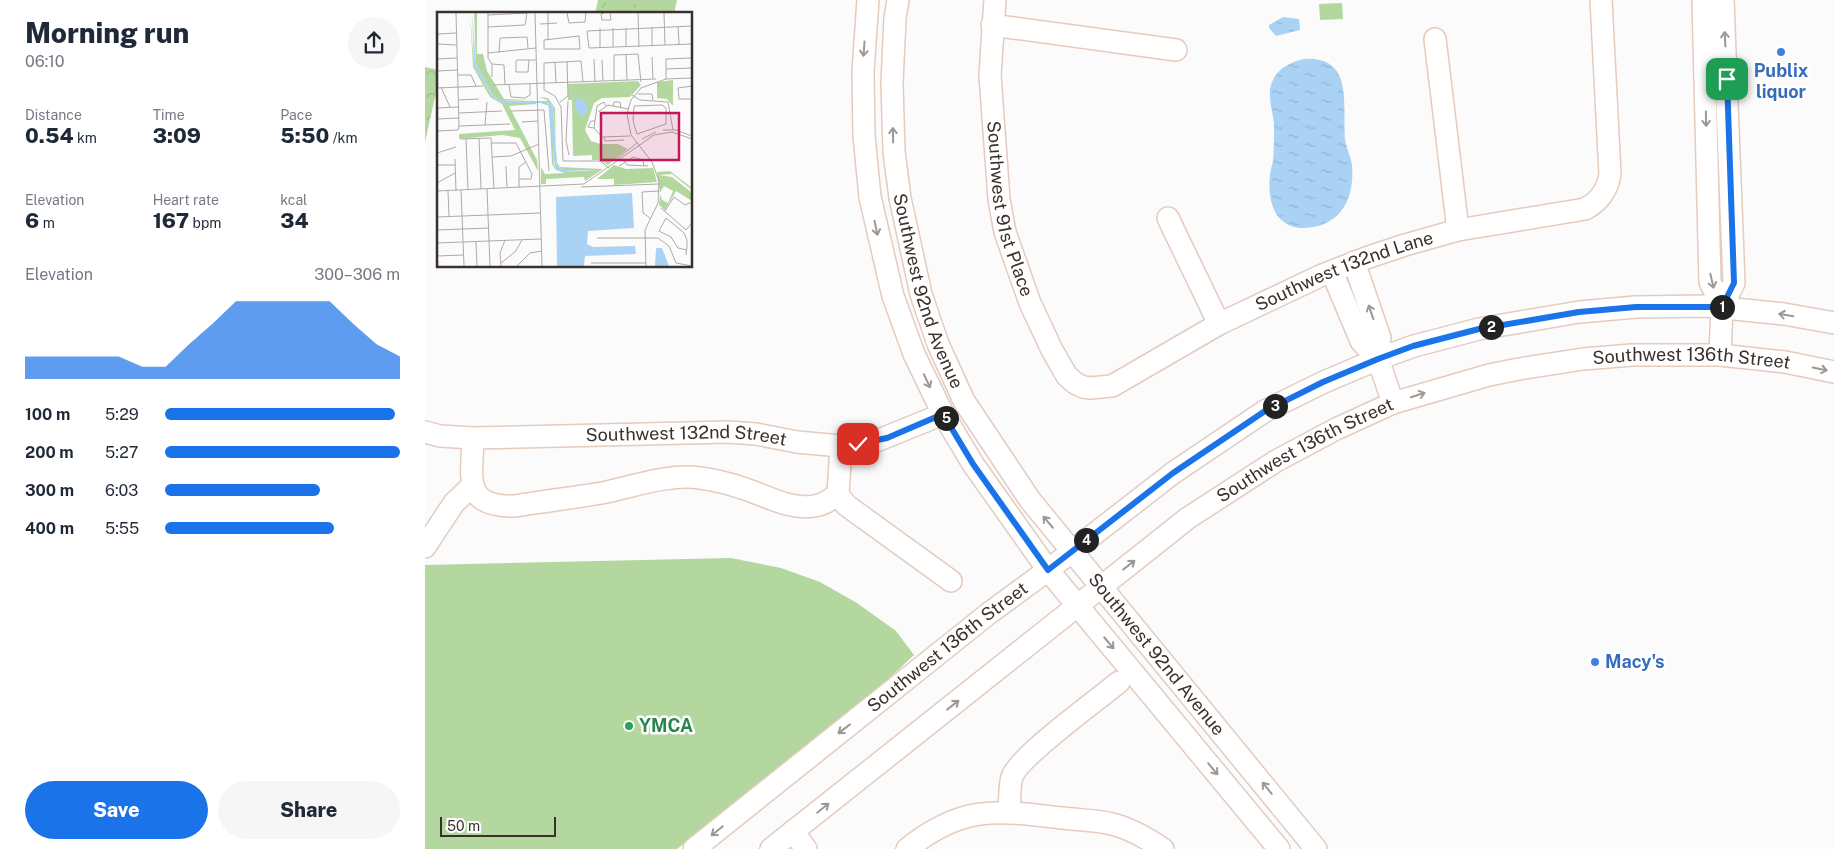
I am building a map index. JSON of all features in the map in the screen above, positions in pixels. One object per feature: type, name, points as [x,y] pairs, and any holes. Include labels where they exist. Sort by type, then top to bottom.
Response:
[{"type":"street","name":"Southwest 92nd Avenue","points":[[868,0],[863,72],[867,171],[870,197],[893,296],[914,354],[943,414],[973,464],[1048,570],[1279,849]]},
{"type":"street","name":"Southwest 92nd Avenue","points":[[898,0],[895,18],[892,83],[893,152],[899,192],[921,294],[937,344],[964,401],[1030,500],[1316,849]]},
{"type":"street","name":"Southwest 91st Place","points":[[995,0],[990,75],[999,199],[1005,232],[1030,303],[1052,350],[1072,380],[1083,387],[1095,388]]},
{"type":"street","name":"Southwest 132nd Lane","points":[[1095,388],[1112,386],[1219,324],[1354,262],[1405,244],[1459,230],[1585,209],[1596,202],[1609,181],[1610,171],[1601,0]]},
{"type":"street","points":[[1703,0],[1710,282],[1722,307]]},
{"type":"street","points":[[1719,355],[1722,307],[1734,283],[1723,0]]},
{"type":"street","points":[[992,25],[1175,50]]},
{"type":"street","points":[[1435,39],[1459,230]]},
{"type":"street","points":[[867,171],[896,167]]},
{"type":"street","points":[[870,197],[899,192]]},
{"type":"street","points":[[1168,218],[1219,324]]},
{"type":"street","points":[[1354,262],[1380,338],[1378,359],[1393,403]]},
{"type":"street","points":[[1332,272],[1361,341],[1378,359]]},
{"type":"street","name":"Southwest 136th Street","points":[[694,849],[989,614],[1173,473],[1265,411],[1323,382],[1413,346],[1479,329],[1579,312],[1636,307],[1722,307],[1784,314],[1834,323]]},
{"type":"street","name":"Southwest 136th Street","points":[[771,849],[1188,518],[1276,461],[1336,429],[1393,403],[1489,375],[1552,363],[1632,355],[1719,355],[1785,362],[1834,372]]},
{"type":"street","name":"Southwest 132nd Street","points":[[425,432],[440,436],[473,438],[728,432],[841,446],[880,440],[943,414]]},
{"type":"street","points":[[473,438],[472,486],[480,498],[501,506],[515,506],[688,477],[721,482],[773,500],[805,507],[824,504],[838,494]]},
{"type":"street","points":[[841,446],[838,494],[846,505],[951,581]]},
{"type":"street","points":[[425,547],[454,503],[472,486]]},
{"type":"street","points":[[1009,812],[1011,780],[1019,766],[1034,751],[1119,682]]},
{"type":"street","points":[[907,849],[932,830],[958,819],[989,812],[1009,812],[1110,824],[1142,836],[1163,849]]},
{"type":"street","points":[[793,831],[805,849]]},
{"type":"green space","points":[[598,0],[677,0],[674,12],[595,12]]},
{"type":"green space","points":[[607,0],[634,0],[631,12],[604,12]]},
{"type":"green space","points":[[642,0],[668,0],[665,12],[639,12]]},
{"type":"green space","points":[[1342,3],[1343,19],[1320,20],[1319,4]]},
{"type":"green space","points":[[425,67],[437,70],[437,88],[425,142]]},
{"type":"green space","name":"YMCA","points":[[731,558],[781,568],[820,582],[857,603],[896,631],[914,655],[867,699],[677,849],[425,849],[425,565]]},
{"type":"water","points":[[1283,17],[1299,19],[1300,30],[1276,36],[1269,28],[1269,25]]},
{"type":"water","points":[[1304,59],[1320,60],[1331,66],[1339,74],[1343,85],[1345,139],[1351,162],[1352,177],[1348,199],[1336,216],[1328,222],[1304,228],[1294,227],[1280,218],[1272,203],[1269,185],[1274,140],[1270,87],[1277,73],[1289,64]]},
{"type":"place","name":"Publix liquor","points":[[1781,52]]},
{"type":"place","name":"Macy's","points":[[1595,662]]},
{"type":"place","name":"YMCA","points":[[629,726]]},
{"type":"route","points":[[858,444],[887,438],[943,414],[973,464],[1048,570],[1173,473],[1265,411],[1323,382],[1378,359],[1413,346],[1479,329],[1579,312],[1636,307],[1722,307],[1734,283],[1727,79]]}]
